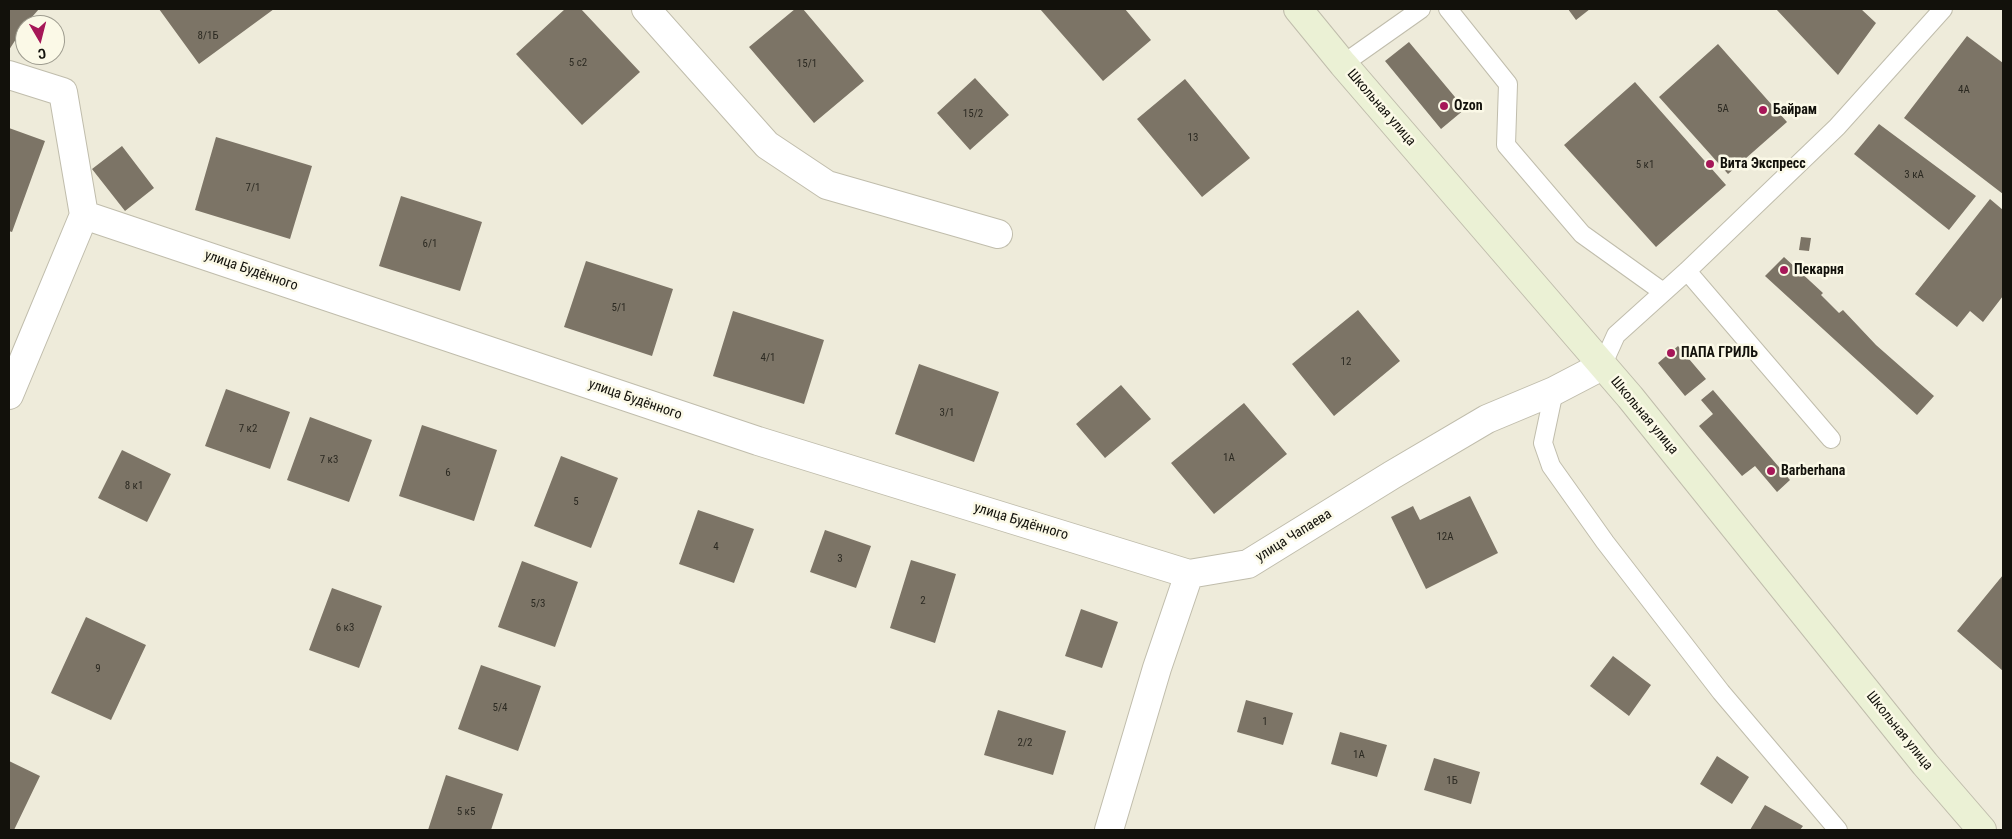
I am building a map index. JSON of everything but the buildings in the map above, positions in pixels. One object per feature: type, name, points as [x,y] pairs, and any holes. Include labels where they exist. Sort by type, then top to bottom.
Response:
[{"type":"street","points":[[646,9],[767,145],[827,185],[998,234]]},
{"type":"street","name":"Школьная улица","points":[[1298,9],[1602,366],[1925,764],[1982,830]]},
{"type":"street","points":[[9,74],[63,92],[84,215],[9,395]]},
{"type":"street","name":"улица Будённого","points":[[84,215],[758,441],[1189,574]]},
{"type":"street","name":"улица Чапаева","points":[[1189,574],[1248,564],[1392,475],[1488,419],[1554,391],[1602,366]]},
{"type":"street","points":[[1109,830],[1157,668],[1189,574]]},
{"type":"lane","points":[[1343,64],[1421,9]]},
{"type":"lane","points":[[1448,9],[1508,84],[1506,145],[1582,234],[1664,292]]},
{"type":"lane","points":[[1602,366],[1616,335],[1687,271],[1837,127],[1943,9]]},
{"type":"lane","points":[[1687,271],[1831,439]]},
{"type":"lane","points":[[1554,391],[1543,443],[1551,466],[1605,542],[1721,692],[1838,830]]},
{"type":"place","name":"Ozon","points":[[1444,106]]},
{"type":"place","name":"Байрам","points":[[1763,110]]},
{"type":"place","name":"Вита Экспресс","points":[[1710,164]]},
{"type":"place","name":"Пекарня","points":[[1784,270]]},
{"type":"place","name":"ПАПА ГРИЛЬ","points":[[1671,353]]},
{"type":"place","name":"Barberhana","points":[[1771,471]]}]
